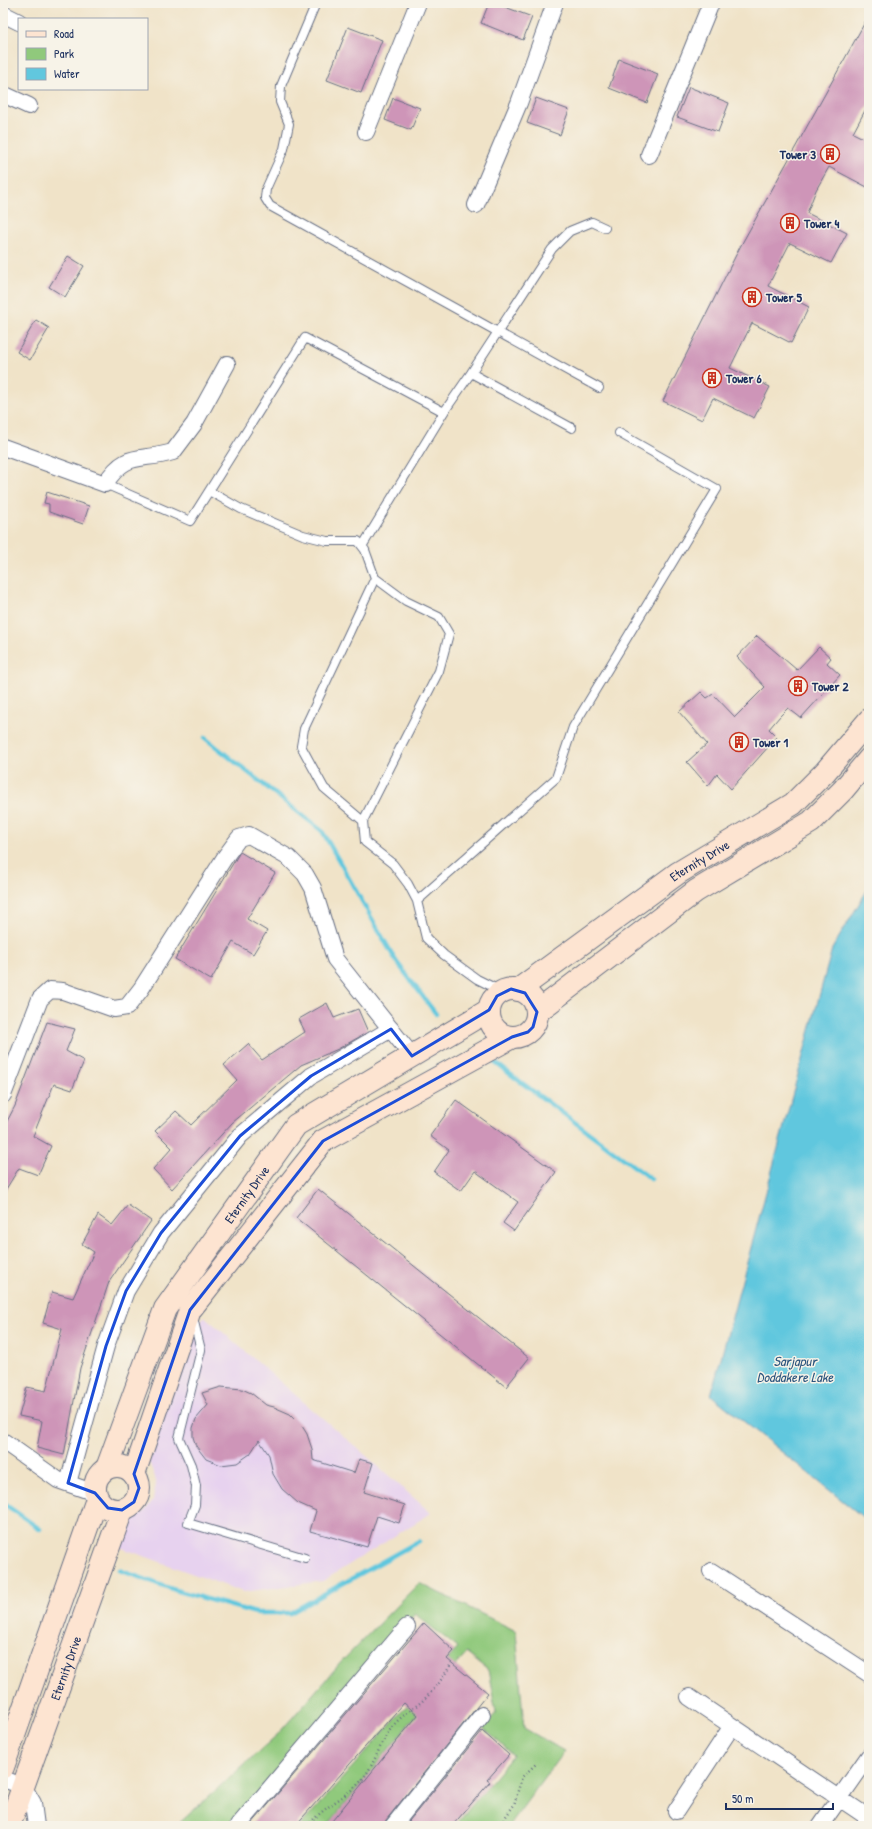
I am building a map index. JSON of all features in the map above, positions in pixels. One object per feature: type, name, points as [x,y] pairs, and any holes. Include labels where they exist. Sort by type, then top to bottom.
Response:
[{"type":"street","points":[[366,132],[418,3]]},
{"type":"street","points":[[476,205],[519,103],[555,3]]},
{"type":"street","points":[[649,154],[711,3]]},
{"type":"street","points":[[3,14],[18,22]]},
{"type":"street","points":[[3,94],[29,106]]},
{"type":"street","points":[[3,447],[105,484],[113,471],[122,463],[145,458],[159,457],[173,452],[194,424],[227,364]]},
{"type":"street","name":"Eternity Drive","points":[[3,1767],[96,1496],[97,1478],[101,1472],[107,1468],[165,1309],[296,1125],[489,1010],[497,996],[511,991],[678,873],[793,804],[825,772],[869,720]]},
{"type":"street","name":"Eternity Drive","points":[[134,1474],[190,1310],[323,1141],[512,1037],[520,1036],[528,1032],[533,1027],[537,1012],[696,891],[811,822],[843,790],[869,759]]},
{"type":"street","points":[[3,1095],[40,999],[50,990],[63,992],[114,1009],[127,1007],[141,989],[225,856],[239,838],[249,835],[289,858],[305,874],[313,888],[334,959],[412,1056]]},
{"type":"street","points":[[511,991],[531,998],[537,1012]]},
{"type":"street","points":[[489,1010],[490,1018],[495,1029],[505,1036],[512,1037]]},
{"type":"street","points":[[68,1484],[106,1346],[126,1291],[161,1234],[240,1136],[311,1076],[391,1029]]},
{"type":"street","points":[[256,1181],[275,1202]]},
{"type":"street","points":[[3,1441],[49,1475],[96,1496],[108,1508],[122,1510],[134,1502],[138,1496],[138,1481],[134,1474],[122,1466],[107,1468]]},
{"type":"street","name":"Eternity Drive","points":[[9,1826],[13,1783],[122,1510]]},
{"type":"street","points":[[711,1571],[869,1674]]},
{"type":"street","points":[[238,1826],[407,1627]]},
{"type":"street","points":[[688,1697],[869,1818]]},
{"type":"street","points":[[393,1826],[482,1715]]},
{"type":"street","points":[[676,1811],[732,1726]]},
{"type":"street","points":[[820,1826],[869,1756]]},
{"type":"street","points":[[13,1783],[33,1803],[36,1826]]},
{"type":"lane","points":[[316,3],[281,86],[280,102],[289,124],[284,149],[266,189],[265,198],[270,206],[599,388]]},
{"type":"lane","points":[[363,545],[444,412],[552,249],[570,231],[592,222],[605,228]]},
{"type":"lane","points":[[105,484],[190,521],[305,338],[444,412]]},
{"type":"lane","points":[[471,373],[572,428]]},
{"type":"lane","points":[[417,901],[556,778],[573,727],[717,490],[619,433]]},
{"type":"lane","points":[[209,490],[241,509],[303,535],[327,541],[358,541],[363,545],[375,578],[406,601],[439,618],[449,634],[438,671],[363,821],[365,842],[393,864],[408,884],[417,901],[426,938],[444,955],[477,979],[511,991]]},
{"type":"lane","points":[[363,821],[324,788],[301,746],[304,729],[375,578]]},
{"type":"lane","points":[[190,1310],[201,1350],[179,1438],[191,1465],[196,1486],[195,1505],[188,1522],[305,1558]]},
{"type":"path","points":[[308,1826],[326,1807],[347,1793],[365,1776],[394,1724],[427,1696],[451,1664]]},
{"type":"path","points":[[499,1826],[514,1805],[522,1777],[537,1763]]},
{"type":"highlighted area","points":[[511,989],[525,993],[537,1012],[533,1027],[528,1032],[512,1037],[323,1141],[190,1310],[134,1474],[139,1488],[134,1502],[122,1510],[108,1508],[95,1493],[68,1483],[106,1346],[126,1291],[161,1233],[240,1136],[311,1076],[391,1029],[412,1056],[489,1010],[497,996]]},
{"type":"shaded area","points":[[204,1316],[431,1513],[323,1581],[243,1592],[119,1547],[129,1521],[143,1513],[153,1500],[156,1484],[149,1462],[187,1342]]},
{"type":"green space","points":[[419,1583],[516,1631],[524,1728],[564,1751],[509,1826],[455,1826],[513,1755],[483,1728],[496,1713],[488,1670],[466,1653],[327,1826],[300,1826],[458,1648],[415,1614],[228,1826],[176,1826],[278,1734],[343,1660]]},
{"type":"water","name":"Sarjapur Doddakere Lake","points":[[869,887],[869,1522],[711,1395],[832,949]]},
{"type":"building","points":[[489,3],[494,3],[532,17],[523,40],[481,23]]},
{"type":"building","points":[[869,15],[869,103],[853,133],[869,141],[869,188],[829,167],[816,190],[807,213],[847,233],[831,263],[790,243],[768,286],[809,307],[791,343],[752,323],[730,368],[770,387],[754,418],[713,398],[702,420],[663,401],[740,247]]},
{"type":"building","points":[[348,27],[382,40],[361,93],[327,80]]},
{"type":"building","points":[[619,59],[658,74],[647,103],[609,88]]},
{"type":"building","points":[[689,87],[729,103],[718,132],[677,117]]},
{"type":"building","points":[[393,98],[420,108],[411,130],[385,120]]},
{"type":"building","points":[[536,98],[569,110],[560,135],[527,123]]},
{"type":"building","points":[[68,256],[84,266],[65,297],[49,287]]},
{"type":"building","points":[[36,320],[49,328],[30,360],[17,352]]},
{"type":"building","points":[[47,492],[89,506],[83,524],[49,512],[49,504],[44,503]]},
{"type":"building","points":[[757,636],[797,670],[819,647],[831,658],[827,663],[840,675],[801,718],[788,708],[780,716],[769,729],[777,737],[731,789],[717,774],[708,786],[687,762],[707,744],[679,712],[701,692],[707,698],[713,694],[735,717],[765,687],[737,657]]},
{"type":"building","points":[[240,852],[275,873],[247,919],[267,931],[253,954],[233,942],[211,980],[175,959]]},
{"type":"building","points":[[327,1003],[334,1018],[358,1009],[368,1032],[338,1049],[301,1065],[232,1123],[172,1189],[153,1169],[172,1148],[155,1131],[176,1111],[191,1125],[237,1080],[224,1065],[248,1044],[262,1060],[305,1032],[299,1019]]},
{"type":"building","points":[[47,1022],[75,1029],[66,1051],[84,1061],[72,1090],[54,1084],[33,1136],[51,1146],[38,1175],[19,1168],[3,1194],[3,1129],[15,1106]]},
{"type":"building","points":[[456,1100],[556,1172],[514,1231],[503,1223],[518,1202],[475,1171],[461,1191],[434,1172],[449,1150],[430,1136]]},
{"type":"building","points":[[318,1189],[529,1358],[506,1387],[296,1218]]},
{"type":"building","points":[[128,1205],[151,1221],[109,1282],[80,1368],[64,1455],[37,1448],[42,1421],[19,1416],[27,1387],[46,1391],[62,1329],[43,1323],[52,1292],[73,1298],[94,1252],[82,1244],[98,1215],[112,1225]]},
{"type":"building","points":[[221,1387],[242,1389],[251,1393],[266,1405],[290,1414],[302,1426],[307,1434],[312,1449],[313,1460],[354,1473],[359,1459],[373,1463],[364,1492],[405,1505],[399,1523],[377,1516],[367,1547],[310,1531],[316,1511],[298,1503],[282,1489],[273,1474],[269,1455],[259,1440],[250,1454],[237,1463],[221,1465],[206,1459],[196,1446],[193,1437],[193,1428],[196,1419],[208,1405],[202,1393]]},
{"type":"building","points":[[424,1623],[454,1651],[447,1659],[488,1693],[386,1820],[384,1826],[328,1826],[418,1715],[404,1703],[295,1826],[250,1826]]},
{"type":"building","points":[[482,1731],[509,1755],[487,1780],[490,1782],[452,1826],[405,1826]]},
{"type":"waterway","points":[[205,738],[322,831],[396,961],[436,1014]]},
{"type":"waterway","points":[[490,1059],[651,1179]]},
{"type":"waterway","points":[[3,1503],[40,1529]]},
{"type":"waterway","points":[[119,1570],[175,1590],[256,1613],[290,1613],[419,1541]]},
{"type":"place","name":"Tower 3","points":[[830,154]]},
{"type":"place","name":"Tower 4","points":[[790,223]]},
{"type":"place","name":"Tower 5","points":[[752,297]]},
{"type":"place","name":"Tower 6","points":[[712,378]]},
{"type":"place","name":"Tower 2","points":[[798,686]]},
{"type":"place","name":"Tower 1","points":[[739,742]]}]
